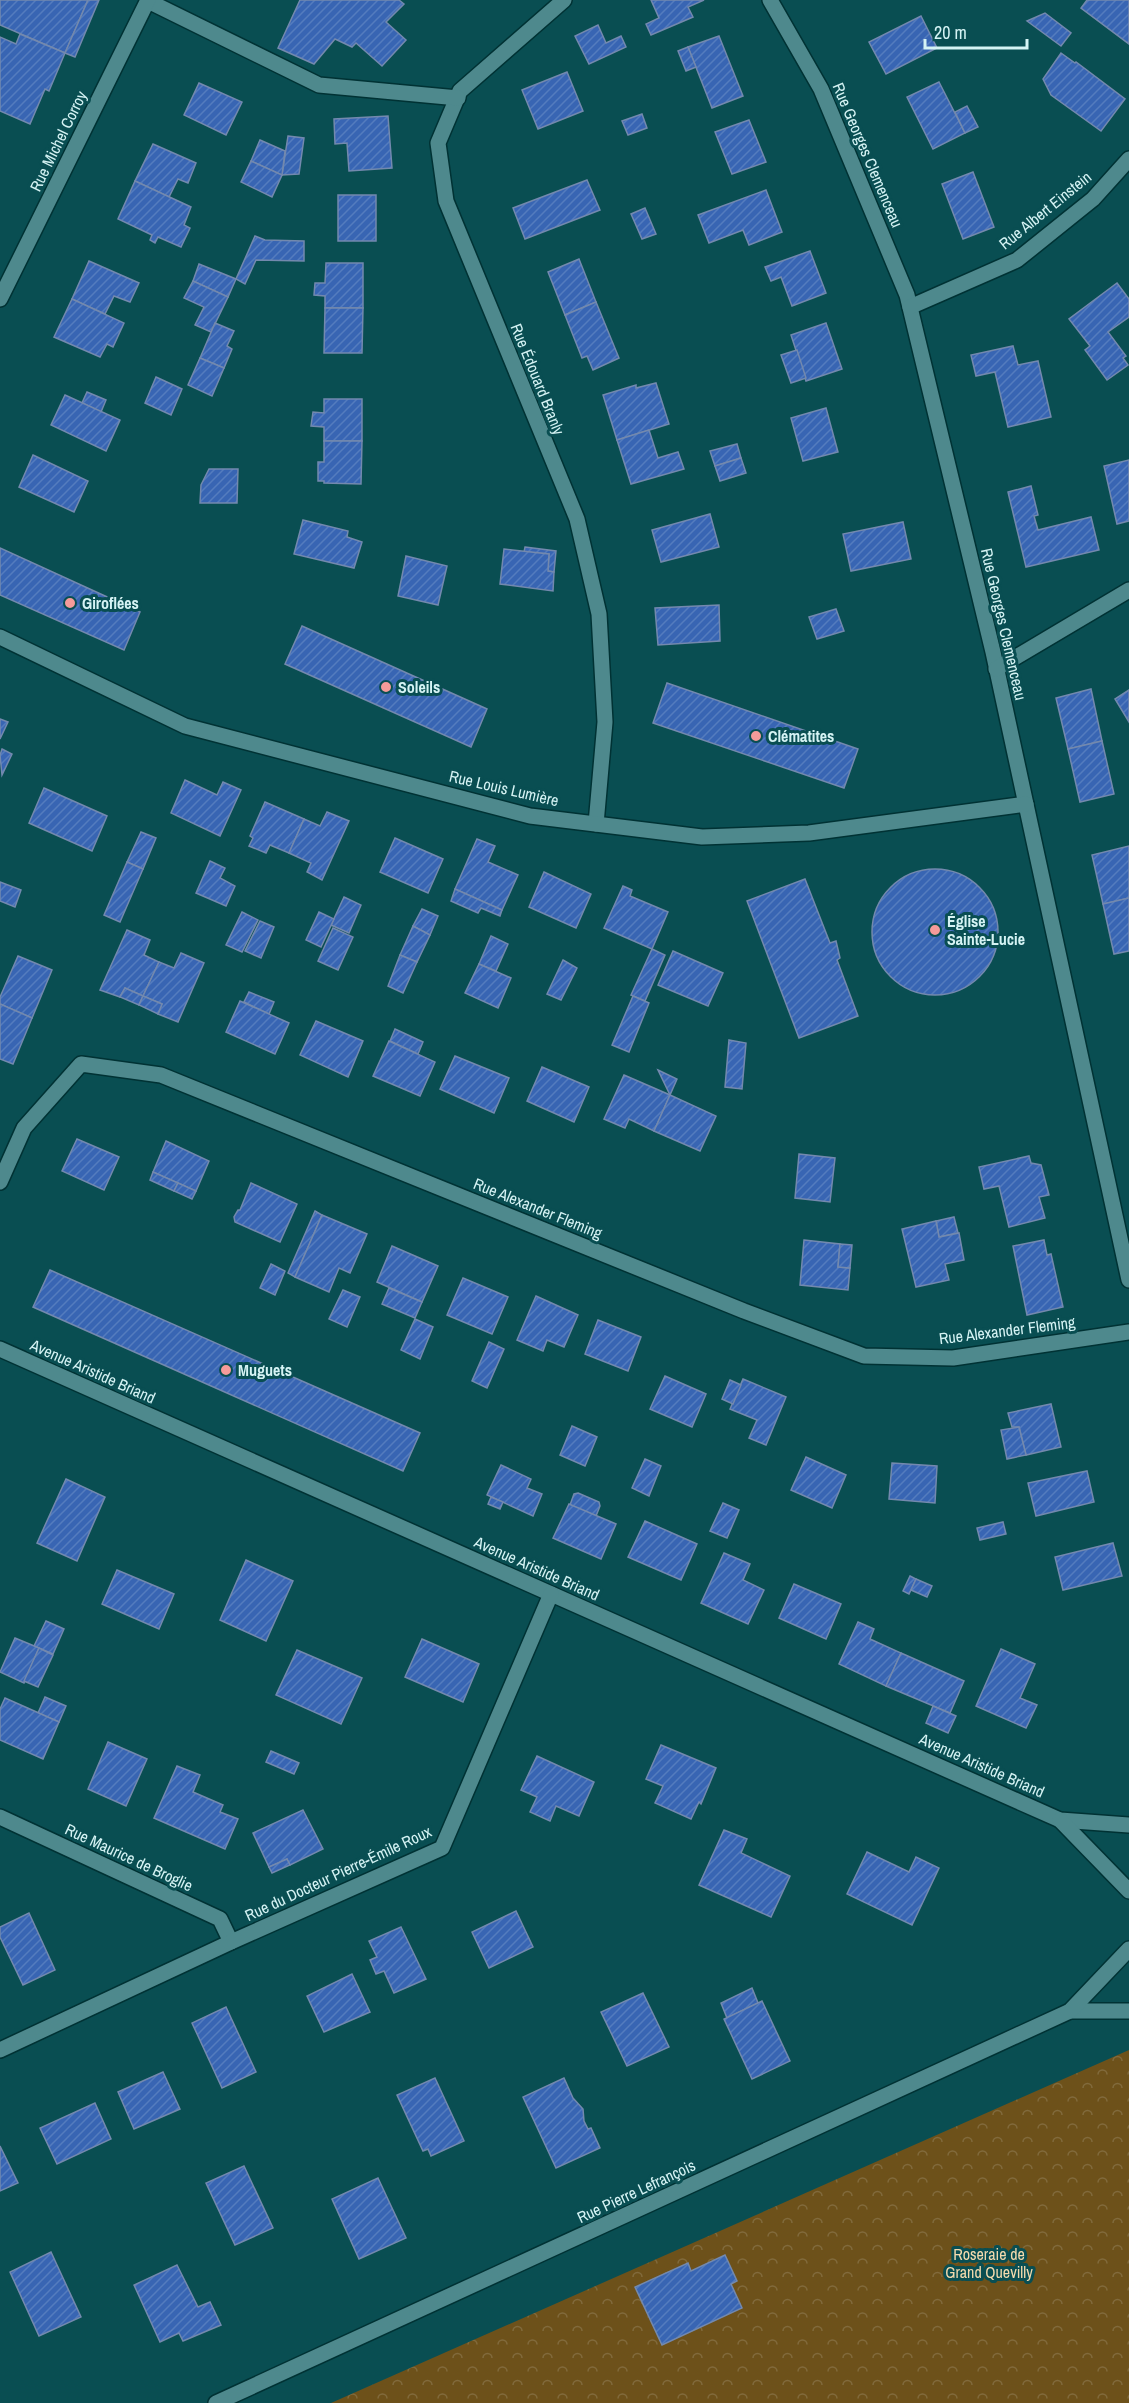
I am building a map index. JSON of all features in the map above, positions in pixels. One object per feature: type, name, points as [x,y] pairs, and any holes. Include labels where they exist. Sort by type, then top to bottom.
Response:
[{"type":"street","name":"Rue Édouard Branly","points":[[564,0],[460,91],[438,143],[446,201],[577,519],[599,614],[605,722],[596,824]]},
{"type":"street","name":"Rue Georges Clemenceau","points":[[770,0],[821,89],[907,295],[996,669],[1129,1280]]},
{"type":"street","points":[[148,1],[319,85],[458,98]]},
{"type":"street","name":"Rue Michel Corroy","points":[[0,298],[148,1]]},
{"type":"street","name":"Rue Albert Einstein","points":[[910,307],[1017,260],[1093,199],[1129,159]]},
{"type":"street","points":[[996,669],[1129,590]]},
{"type":"street","name":"Rue Louis Lumière","points":[[0,637],[185,726],[530,816],[702,837],[809,833],[1026,804]]},
{"type":"street","name":"Rue Alexander Fleming","points":[[0,1182],[24,1128],[81,1064],[161,1075],[744,1311],[864,1356],[953,1358],[1129,1332]]},
{"type":"street","name":"Avenue Aristide Briand","points":[[0,1349],[1060,1820],[1129,1826]]},
{"type":"street","name":"Rue du Docteur Pierre-Émile Roux","points":[[0,2050],[231,1942],[442,1848],[551,1593]]},
{"type":"street","name":"Rue Maurice de Broglie","points":[[0,1817],[220,1919],[231,1942]]},
{"type":"street","name":"Avenue Aristide Briand","points":[[1060,1820],[1129,1891]]},
{"type":"street","name":"Rue Pierre Lefrançois","points":[[216,2403],[1070,2011],[1129,1949]]},
{"type":"street","name":"Rue Pierre Lefrançois","points":[[1070,2011],[1129,2011]]},
{"type":"green space","name":"Roseraie de Grand Quevilly","points":[[1129,2050],[1129,2403],[331,2403]]},
{"type":"building","points":[[0,0],[88,0],[65,53],[0,25]]},
{"type":"building","points":[[88,0],[99,0],[75,57],[65,53]]},
{"type":"building","points":[[300,0],[399,0],[404,4],[386,22],[406,40],[382,66],[356,43],[352,47],[335,39],[314,64],[278,48]]},
{"type":"building","points":[[651,0],[704,0],[688,7],[693,17],[651,35],[646,24],[659,18]]},
{"type":"building","points":[[1087,0],[1129,0],[1129,44],[1081,8]]},
{"type":"building","points":[[1045,13],[1071,33],[1061,46],[1027,21]]},
{"type":"building","points":[[921,16],[937,48],[886,74],[869,42]]},
{"type":"building","points":[[598,25],[606,43],[621,36],[626,47],[589,64],[575,36]]},
{"type":"building","points":[[20,34],[65,53],[49,91],[45,89],[30,124],[0,111],[0,37],[16,44]]},
{"type":"building","points":[[719,36],[743,96],[712,108],[688,47]]},
{"type":"building","points":[[688,47],[696,67],[686,71],[678,51]]},
{"type":"building","points":[[1061,53],[1125,99],[1101,131],[1051,95],[1043,79]]},
{"type":"building","points":[[567,72],[583,111],[538,129],[522,90]]},
{"type":"building","points":[[939,82],[965,133],[933,149],[907,97]]},
{"type":"building","points":[[199,83],[242,102],[226,135],[184,115]]},
{"type":"building","points":[[967,106],[978,127],[965,133],[955,112]]},
{"type":"building","points":[[642,114],[647,128],[628,135],[622,121]]},
{"type":"building","points":[[388,116],[392,168],[349,171],[347,143],[335,144],[334,119]]},
{"type":"building","points":[[749,120],[766,162],[732,174],[715,132]]},
{"type":"building","points":[[288,136],[304,138],[299,174],[282,175]]},
{"type":"building","points":[[260,140],[285,151],[282,175],[251,161]]},
{"type":"building","points":[[153,144],[196,163],[188,183],[178,179],[169,197],[135,181]]},
{"type":"building","points":[[251,161],[282,175],[272,197],[241,182]]},
{"type":"building","points":[[973,172],[994,227],[963,239],[942,184]]},
{"type":"building","points":[[587,180],[600,210],[525,239],[513,208]]},
{"type":"building","points":[[135,181],[191,207],[184,225],[190,228],[181,247],[158,237],[155,243],[150,240],[152,235],[118,219]]},
{"type":"building","points":[[766,190],[782,232],[749,245],[743,230],[709,243],[698,215]]},
{"type":"building","points":[[338,195],[376,195],[376,241],[338,241]]},
{"type":"building","points":[[645,208],[656,234],[642,239],[631,214]]},
{"type":"building","points":[[255,236],[265,240],[304,241],[304,261],[256,260],[245,284],[236,279]]},
{"type":"building","points":[[810,251],[826,293],[792,306],[781,277],[771,281],[765,267]]},
{"type":"building","points":[[579,259],[596,302],[565,315],[548,272]]},
{"type":"building","points":[[89,261],[139,283],[130,302],[114,296],[105,314],[72,299]]},
{"type":"building","points":[[326,263],[363,263],[363,308],[325,308],[325,296],[314,295],[315,283],[325,283]]},
{"type":"building","points":[[199,264],[236,279],[228,297],[193,281]]},
{"type":"building","points":[[193,281],[228,297],[211,332],[195,325],[204,307],[184,298]]},
{"type":"building","points":[[1117,283],[1129,299],[1129,317],[1108,332],[1126,356],[1123,358],[1128,365],[1107,380],[1085,350],[1090,346],[1069,319]]},
{"type":"building","points":[[72,299],[124,323],[113,347],[107,344],[100,357],[54,337]]},
{"type":"building","points":[[596,302],[619,358],[593,370],[587,356],[582,358],[565,315]]},
{"type":"building","points":[[325,308],[363,308],[362,353],[324,353]]},
{"type":"building","points":[[215,323],[234,331],[227,346],[232,349],[224,368],[200,358]]},
{"type":"building","points":[[826,323],[842,369],[806,381],[791,335]]},
{"type":"building","points":[[1013,346],[1018,365],[1038,361],[1051,417],[1008,427],[995,372],[976,376],[971,355]]},
{"type":"building","points":[[797,350],[806,378],[791,383],[781,355]]},
{"type":"building","points":[[200,358],[224,368],[212,396],[188,385]]},
{"type":"building","points":[[156,377],[182,389],[171,415],[145,403]]},
{"type":"building","points":[[656,383],[669,424],[617,440],[603,395],[636,385],[636,388]]},
{"type":"building","points":[[87,392],[106,400],[101,412],[82,403]]},
{"type":"building","points":[[65,395],[120,420],[106,451],[51,425]]},
{"type":"building","points":[[324,399],[362,399],[362,441],[324,441],[324,427],[311,426],[313,412],[324,413]]},
{"type":"building","points":[[826,408],[838,452],[803,461],[791,418]]},
{"type":"building","points":[[649,430],[658,458],[678,452],[684,469],[631,484],[617,440]]},
{"type":"building","points":[[324,441],[362,441],[361,484],[318,481],[318,462],[324,462]]},
{"type":"building","points":[[737,444],[741,458],[715,466],[710,451]]},
{"type":"building","points":[[33,455],[88,481],[74,512],[19,487]]},
{"type":"building","points":[[741,458],[746,473],[720,481],[715,466]]},
{"type":"building","points":[[1129,460],[1129,521],[1117,524],[1104,466]]},
{"type":"building","points":[[209,469],[238,469],[237,503],[200,503],[201,485]]},
{"type":"building","points":[[1031,486],[1038,515],[1034,516],[1038,530],[1091,517],[1099,550],[1026,567],[1008,492]]},
{"type":"building","points":[[710,514],[719,547],[661,562],[652,530]]},
{"type":"building","points":[[303,520],[348,531],[347,537],[362,542],[354,568],[294,554]]},
{"type":"building","points":[[903,522],[911,559],[851,571],[843,534]]},
{"type":"building","points":[[525,547],[556,551],[554,572],[548,571],[549,554],[524,552]]},
{"type":"building","name":"Giroflées","points":[[0,548],[140,612],[124,650],[0,595]]},
{"type":"building","points":[[504,549],[549,554],[548,571],[554,572],[553,591],[500,584]]},
{"type":"building","points":[[406,556],[447,566],[438,605],[398,596]]},
{"type":"building","points":[[719,605],[720,641],[658,645],[655,608]]},
{"type":"building","points":[[836,609],[844,631],[817,639],[809,617]]},
{"type":"building","name":"Soleils","points":[[302,626],[487,709],[471,747],[285,664]]},
{"type":"building","name":"Clématites","points":[[667,683],[858,749],[844,788],[653,723]]},
{"type":"building","points":[[1091,689],[1102,741],[1068,749],[1056,698]]},
{"type":"building","points":[[1129,690],[1129,722],[1115,699]]},
{"type":"building","points":[[0,719],[8,722],[0,739]]},
{"type":"building","points":[[1102,741],[1114,794],[1080,802],[1068,749]]},
{"type":"building","points":[[2,749],[12,754],[2,775],[0,755]]},
{"type":"building","points":[[185,780],[217,795],[223,782],[241,790],[220,836],[171,813]]},
{"type":"building","points":[[44,788],[107,816],[92,851],[29,823]]},
{"type":"building","points":[[265,802],[304,819],[289,853],[270,845],[266,853],[249,846],[253,838],[250,836]]},
{"type":"building","points":[[327,812],[349,821],[322,880],[307,872],[311,863],[289,853],[304,819],[320,826]]},
{"type":"building","points":[[141,832],[156,838],[143,869],[127,862]]},
{"type":"building","points":[[395,838],[443,859],[428,893],[380,872]]},
{"type":"building","points":[[477,839],[495,846],[488,862],[518,875],[502,910],[455,889]]},
{"type":"building","points":[[1129,846],[1129,898],[1103,904],[1092,855]]},
{"type":"building","points":[[210,861],[225,868],[220,878],[235,886],[226,906],[196,893]]},
{"type":"building","points":[[127,862],[143,869],[120,922],[104,915]]},
{"type":"building","name":"Église Sainte-Lucie","points":[[935,869],[959,874],[980,887],[993,908],[998,932],[993,956],[980,977],[959,990],[935,995],[911,990],[890,977],[877,956],[872,932],[877,908],[890,887],[911,874]]},
{"type":"building","points":[[544,872],[591,894],[576,928],[529,907]]},
{"type":"building","points":[[805,879],[830,943],[836,941],[840,958],[837,960],[858,1016],[799,1038],[747,901]]},
{"type":"building","points":[[0,882],[21,890],[15,907],[0,901]]},
{"type":"building","points":[[623,886],[632,890],[630,896],[668,912],[652,949],[604,928]]},
{"type":"building","points":[[455,889],[502,910],[500,916],[481,908],[478,913],[451,901]]},
{"type":"building","points":[[344,897],[361,905],[349,933],[331,925]]},
{"type":"building","points":[[1129,898],[1129,951],[1114,954],[1103,904]]},
{"type":"building","points":[[422,909],[438,916],[430,935],[413,926]]},
{"type":"building","points":[[242,912],[258,920],[242,952],[226,945]]},
{"type":"building","points":[[319,912],[334,919],[321,947],[306,940]]},
{"type":"building","points":[[260,921],[274,927],[261,958],[245,951]]},
{"type":"building","points":[[413,926],[430,935],[417,962],[400,955]]},
{"type":"building","points":[[333,928],[353,937],[338,970],[318,961]]},
{"type":"building","points":[[127,930],[150,940],[144,955],[159,962],[143,996],[125,988],[120,997],[100,990]]},
{"type":"building","points":[[491,936],[508,944],[496,971],[479,964]]},
{"type":"building","points":[[652,949],[665,955],[645,1001],[631,995]]},
{"type":"building","points":[[673,951],[723,973],[708,1006],[658,985]]},
{"type":"building","points":[[181,953],[204,963],[178,1022],[158,1014],[162,1004],[143,996],[159,962],[174,968]]},
{"type":"building","points":[[400,955],[417,962],[403,993],[388,986]]},
{"type":"building","points":[[18,956],[52,970],[32,1018],[0,1004],[0,997]]},
{"type":"building","points":[[563,960],[577,968],[561,1000],[547,994]]},
{"type":"building","points":[[479,964],[511,978],[498,1008],[465,993]]},
{"type":"building","points":[[125,988],[143,996],[139,1005],[120,997]]},
{"type":"building","points":[[249,992],[274,1002],[269,1014],[244,1002]]},
{"type":"building","points":[[143,996],[162,1004],[158,1014],[139,1005]]},
{"type":"building","points":[[633,996],[649,1003],[629,1052],[612,1045]]},
{"type":"building","points":[[240,1001],[289,1023],[275,1054],[226,1032]]},
{"type":"building","points":[[0,1004],[32,1018],[13,1064],[0,1059]]},
{"type":"building","points":[[316,1021],[363,1041],[348,1077],[300,1055]]},
{"type":"building","points":[[395,1029],[423,1042],[418,1054],[390,1041]]},
{"type":"building","points":[[729,1040],[746,1043],[742,1089],[725,1087]]},
{"type":"building","points":[[389,1041],[435,1062],[420,1096],[373,1076]]},
{"type":"building","points":[[455,1056],[509,1078],[494,1113],[440,1089]]},
{"type":"building","points":[[542,1067],[589,1087],[574,1122],[527,1101]]},
{"type":"building","points":[[658,1070],[677,1079],[670,1095]]},
{"type":"building","points":[[624,1075],[670,1095],[654,1131],[629,1119],[625,1128],[604,1119]]},
{"type":"building","points":[[670,1095],[716,1116],[700,1151],[654,1131]]},
{"type":"building","points":[[77,1139],[119,1157],[104,1190],[62,1171]]},
{"type":"building","points":[[166,1141],[209,1161],[196,1191],[153,1172]]},
{"type":"building","points":[[799,1154],[835,1158],[830,1202],[795,1198]]},
{"type":"building","points":[[1029,1156],[1031,1163],[1041,1165],[1049,1195],[1039,1197],[1045,1218],[1009,1227],[999,1186],[984,1189],[979,1167]]},
{"type":"building","points":[[153,1172],[178,1183],[174,1191],[150,1180]]},
{"type":"building","points":[[178,1183],[196,1191],[192,1199],[174,1191]]},
{"type":"building","points":[[251,1183],[297,1204],[280,1242],[235,1222],[234,1217],[240,1210]]},
{"type":"building","points":[[315,1211],[322,1215],[295,1277],[288,1273]]},
{"type":"building","points":[[322,1215],[367,1234],[350,1273],[339,1268],[329,1292],[295,1277]]},
{"type":"building","points":[[954,1217],[958,1233],[939,1237],[936,1221]]},
{"type":"building","points":[[936,1221],[939,1237],[959,1233],[964,1260],[945,1264],[949,1280],[916,1287],[902,1229]]},
{"type":"building","points":[[804,1240],[840,1244],[838,1267],[850,1268],[848,1290],[800,1285]]},
{"type":"building","points":[[1044,1240],[1047,1255],[1051,1254],[1063,1307],[1027,1315],[1013,1246]]},
{"type":"building","points":[[840,1244],[852,1245],[850,1268],[838,1267]]},
{"type":"building","points":[[392,1246],[438,1266],[422,1302],[377,1282]]},
{"type":"building","points":[[271,1264],[285,1271],[275,1295],[260,1288]]},
{"type":"building","name":"Muguets","points":[[50,1270],[420,1433],[403,1471],[33,1307]]},
{"type":"building","points":[[463,1278],[508,1297],[492,1334],[447,1315]]},
{"type":"building","points":[[389,1288],[422,1302],[415,1318],[382,1304]]},
{"type":"building","points":[[343,1290],[360,1297],[347,1327],[329,1319]]},
{"type":"building","points":[[536,1296],[578,1315],[564,1347],[547,1340],[543,1351],[517,1340]]},
{"type":"building","points":[[415,1319],[433,1327],[420,1359],[401,1350]]},
{"type":"building","points":[[598,1320],[641,1337],[628,1371],[585,1354]]},
{"type":"building","points":[[489,1342],[504,1349],[487,1388],[472,1381]]},
{"type":"building","points":[[665,1376],[706,1394],[692,1427],[650,1409]]},
{"type":"building","points":[[743,1379],[786,1397],[766,1445],[749,1438],[757,1420],[730,1409]]},
{"type":"building","points":[[730,1380],[741,1385],[733,1404],[722,1399]]},
{"type":"building","points":[[1051,1404],[1061,1447],[1026,1455],[1019,1427],[1012,1427],[1008,1413]]},
{"type":"building","points":[[572,1426],[597,1437],[585,1466],[560,1455]]},
{"type":"building","points":[[1019,1427],[1026,1455],[1007,1459],[1001,1430]]},
{"type":"building","points":[[806,1457],[846,1475],[832,1508],[791,1490]]},
{"type":"building","points":[[645,1459],[661,1466],[649,1496],[632,1488]]},
{"type":"building","points":[[892,1463],[937,1466],[935,1503],[889,1499]]},
{"type":"building","points":[[501,1465],[531,1479],[527,1488],[542,1494],[533,1516],[487,1495]]},
{"type":"building","points":[[1087,1471],[1094,1502],[1036,1516],[1028,1483]]},
{"type":"building","points":[[66,1479],[105,1497],[77,1561],[37,1543]]},
{"type":"building","points":[[578,1493],[599,1502],[600,1506],[596,1516],[570,1505],[574,1494]]},
{"type":"building","points":[[491,1497],[503,1502],[500,1509],[488,1504]]},
{"type":"building","points":[[723,1503],[739,1510],[727,1538],[710,1531]]},
{"type":"building","points":[[569,1504],[616,1524],[601,1559],[553,1538]]},
{"type":"building","points":[[645,1521],[697,1544],[681,1580],[628,1557]]},
{"type":"building","points":[[1003,1522],[1006,1534],[980,1540],[977,1528]]},
{"type":"building","points":[[1113,1543],[1122,1576],[1063,1590],[1055,1557]]},
{"type":"building","points":[[724,1553],[750,1564],[743,1580],[764,1590],[748,1624],[701,1603]]},
{"type":"building","points":[[246,1560],[293,1581],[266,1641],[220,1620]]},
{"type":"building","points":[[117,1570],[174,1594],[159,1629],[102,1604]]},
{"type":"building","points":[[910,1576],[916,1579],[909,1594],[903,1591]]},
{"type":"building","points":[[916,1579],[932,1586],[927,1597],[911,1590]]},
{"type":"building","points":[[794,1584],[841,1604],[826,1639],[779,1618]]},
{"type":"building","points":[[46,1621],[64,1629],[53,1654],[34,1646]]},
{"type":"building","points":[[858,1622],[874,1629],[870,1639],[901,1653],[886,1686],[839,1664]]},
{"type":"building","points":[[15,1638],[39,1648],[24,1683],[0,1672]]},
{"type":"building","points":[[422,1639],[479,1664],[463,1702],[405,1677]]},
{"type":"building","points":[[39,1648],[53,1655],[38,1687],[24,1681]]},
{"type":"building","points":[[1001,1649],[1035,1664],[1020,1698],[1037,1705],[1026,1728],[976,1706]]},
{"type":"building","points":[[297,1650],[362,1678],[341,1724],[276,1695]]},
{"type":"building","points":[[901,1653],[964,1681],[950,1713],[886,1686]]},
{"type":"building","points":[[45,1697],[66,1706],[59,1722],[38,1713]]},
{"type":"building","points":[[5,1698],[59,1722],[43,1759],[0,1740],[0,1709]]},
{"type":"building","points":[[933,1706],[956,1716],[948,1733],[926,1723]]},
{"type":"building","points":[[108,1742],[147,1759],[126,1806],[88,1789]]},
{"type":"building","points":[[661,1745],[716,1768],[701,1804],[699,1802],[691,1819],[655,1803],[663,1786],[646,1779]]},
{"type":"building","points":[[271,1751],[299,1763],[294,1774],[266,1762]]},
{"type":"building","points":[[537,1756],[594,1782],[579,1816],[556,1806],[550,1821],[530,1812],[537,1797],[521,1790]]},
{"type":"building","points":[[177,1766],[200,1775],[193,1792],[223,1805],[220,1812],[238,1819],[225,1849],[154,1818]]},
{"type":"building","points":[[303,1810],[323,1849],[290,1865],[287,1859],[269,1867],[253,1833]]},
{"type":"building","points":[[724,1830],[747,1839],[741,1853],[790,1876],[771,1917],[699,1885]]},
{"type":"building","points":[[867,1852],[909,1872],[916,1857],[939,1868],[912,1925],[847,1894]]},
{"type":"building","points":[[287,1859],[290,1865],[272,1873],[269,1867]]},
{"type":"building","points":[[516,1911],[533,1947],[489,1968],[472,1932]]},
{"type":"building","points":[[29,1913],[55,1970],[23,1985],[0,1937],[0,1927]]},
{"type":"building","points":[[401,1927],[426,1979],[394,1993],[384,1971],[376,1974],[370,1960],[377,1957],[369,1941]]},
{"type":"building","points":[[352,1974],[370,2012],[324,2032],[307,1996]]},
{"type":"building","points":[[752,1988],[758,2003],[727,2018],[721,2003]]},
{"type":"building","points":[[643,1993],[669,2047],[627,2066],[601,2012]]},
{"type":"building","points":[[762,2001],[790,2061],[752,2079],[724,2019]]},
{"type":"building","points":[[226,2007],[256,2072],[222,2088],[192,2023]]},
{"type":"building","points":[[163,2072],[180,2109],[134,2129],[118,2092]]},
{"type":"building","points":[[435,2078],[464,2141],[431,2156],[428,2149],[423,2151],[397,2095]]},
{"type":"building","points":[[564,2078],[573,2098],[583,2109],[584,2121],[588,2129],[591,2128],[600,2148],[556,2168],[523,2097]]},
{"type":"building","points":[[95,2103],[111,2139],[57,2164],[40,2128]]},
{"type":"building","points":[[0,2146],[18,2183],[0,2191]]},
{"type":"building","points":[[244,2166],[273,2228],[235,2245],[206,2183]]},
{"type":"building","points":[[378,2178],[406,2238],[359,2259],[332,2199]]},
{"type":"building","points":[[51,2252],[81,2317],[39,2336],[10,2272]]},
{"type":"building","points":[[725,2255],[737,2281],[731,2284],[742,2308],[662,2345],[635,2287],[688,2263],[691,2271]]},
{"type":"building","points":[[177,2265],[198,2307],[210,2302],[221,2325],[183,2341],[179,2333],[160,2342],[134,2285]]},
{"type":"place","name":"Giroflées","points":[[70,603]]},
{"type":"place","name":"Soleils","points":[[386,687]]},
{"type":"place","name":"Clématites","points":[[756,736]]},
{"type":"place","name":"Église Sainte-Lucie","points":[[935,930]]},
{"type":"place","name":"Muguets","points":[[226,1370]]}]
